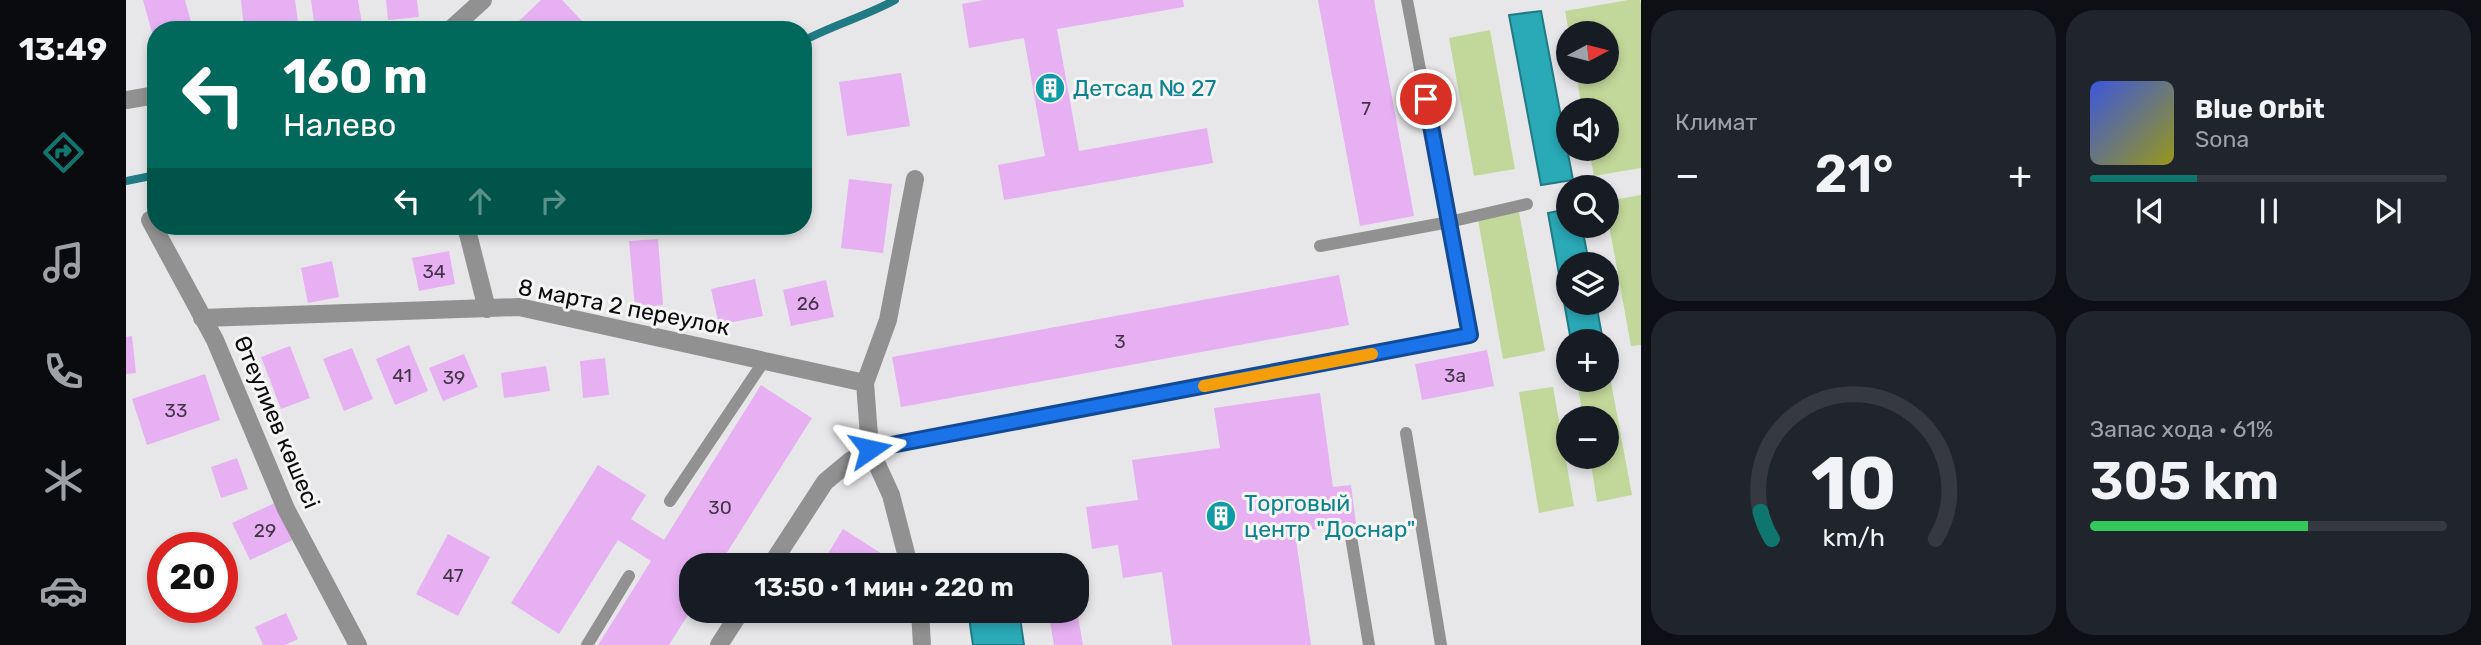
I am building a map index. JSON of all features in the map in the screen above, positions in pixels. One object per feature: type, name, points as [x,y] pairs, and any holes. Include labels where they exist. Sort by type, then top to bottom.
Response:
[{"type":"street","points":[[460,21],[483,0]]},
{"type":"street","points":[[126,100],[147,96]]},
{"type":"street","points":[[906,553],[891,495],[870,449],[865,383],[888,320],[915,179]]},
{"type":"street","name":"Өтеулиев көшесі","points":[[158,235],[215,340],[286,509],[358,645]]},
{"type":"street","points":[[468,235],[486,309]]},
{"type":"street","name":"8 марта 2 переулок","points":[[202,318],[519,307],[865,383]]},
{"type":"street","points":[[779,553],[825,482],[850,461],[870,449]]},
{"type":"street","points":[[719,645],[733,623]]},
{"type":"street","points":[[921,623],[922,645]]},
{"type":"lane","points":[[870,449],[1470,335],[1407,0]]},
{"type":"lane","points":[[1320,246],[1449,222],[1527,204]]},
{"type":"lane","points":[[670,501],[764,361]]},
{"type":"lane","points":[[1406,433],[1441,645]]},
{"type":"lane","points":[[1351,537],[1369,645]]},
{"type":"lane","points":[[587,645],[629,576]]},
{"type":"green space","points":[[1640,0],[1641,168],[1594,175],[1591,161],[1619,161],[1619,98],[1580,98],[1578,84],[1619,84],[1619,21],[1567,21],[1565,11]]},
{"type":"green space","points":[[1490,30],[1515,169],[1474,176],[1449,38]]},
{"type":"green space","points":[[1641,195],[1641,345],[1631,346],[1619,280],[1619,252],[1614,252],[1611,238],[1619,238],[1619,199]]},
{"type":"green space","points":[[1519,212],[1545,351],[1503,359],[1478,220]]},
{"type":"green space","points":[[1553,387],[1556,406],[1556,469],[1567,469],[1574,506],[1539,513],[1519,392]]},
{"type":"green space","points":[[1579,392],[1613,392],[1615,406],[1581,406]]},
{"type":"green space","points":[[1619,425],[1632,495],[1597,502],[1592,469],[1619,469]]},
{"type":"water","points":[[1541,11],[1557,98],[1556,161],[1569,161],[1572,175],[1556,175],[1556,183],[1541,185],[1509,15]]},
{"type":"water","points":[[1556,211],[1556,238],[1584,238],[1587,252],[1556,252],[1556,258],[1548,213]]},
{"type":"water","points":[[1566,315],[1598,315],[1601,329],[1569,329]]},
{"type":"water","points":[[970,623],[1021,623],[1024,645],[973,645]]},
{"type":"building","points":[[143,0],[185,0],[191,21],[149,21]]},
{"type":"building","points":[[241,0],[295,0],[298,21],[243,21]]},
{"type":"building","points":[[311,0],[358,0],[362,21],[314,21]]},
{"type":"building","points":[[386,0],[417,0],[419,17],[388,20]]},
{"type":"building","points":[[541,0],[562,0],[582,21],[519,21]]},
{"type":"building","name":"Детсад № 27","points":[[984,0],[1183,0],[1184,7],[1057,29],[1079,151],[1207,128],[1213,163],[1004,200],[998,165],[1045,156],[1024,38],[969,48],[962,4]]},
{"type":"building","points":[[1318,0],[1374,0],[1414,216],[1360,226]]},
{"type":"building","points":[[901,73],[910,126],[847,136],[839,82]]},
{"type":"building","points":[[849,179],[892,184],[883,253],[841,248]]},
{"type":"building","points":[[658,239],[663,305],[635,308],[629,241]]},
{"type":"building","points":[[449,251],[455,284],[419,291],[412,258]]},
{"type":"building","points":[[332,261],[339,297],[308,303],[301,268]]},
{"type":"building","points":[[1339,275],[1349,325],[901,407],[892,357]]},
{"type":"building","points":[[755,279],[763,316],[719,325],[711,289]]},
{"type":"building","points":[[826,280],[834,317],[791,326],[783,290]]},
{"type":"building","points":[[132,336],[136,373],[126,374],[126,337]]},
{"type":"building","points":[[409,345],[428,391],[395,405],[376,359]]},
{"type":"building","points":[[290,346],[310,398],[281,409],[261,357]]},
{"type":"building","points":[[352,348],[373,399],[344,411],[323,359]]},
{"type":"building","points":[[1487,350],[1494,386],[1422,400],[1415,364]]},
{"type":"building","points":[[464,354],[478,387],[443,401],[429,368]]},
{"type":"building","points":[[605,358],[609,395],[583,398],[580,361]]},
{"type":"building","points":[[546,366],[550,391],[504,398],[501,373]]},
{"type":"building","points":[[205,374],[220,420],[147,445],[132,399]]},
{"type":"building","points":[[761,385],[812,418],[727,553],[679,553],[679,623],[683,623],[669,645],[598,645],[651,561],[618,540],[559,634],[511,603],[598,465],[646,495],[631,519],[664,540]]},
{"type":"building","name":"Торговый центр \"Доснар\"","points":[[1320,393],[1333,487],[1351,485],[1356,524],[1295,532],[1311,645],[1172,645],[1162,572],[1123,578],[1118,545],[1092,549],[1086,507],[1138,500],[1132,460],[1220,448],[1214,408]]},
{"type":"building","points":[[237,458],[248,489],[221,498],[211,467]]},
{"type":"building","points":[[279,501],[297,538],[250,560],[232,523]]},
{"type":"building","points":[[843,529],[881,553],[828,553]]},
{"type":"building","points":[[448,534],[490,557],[458,616],[416,594]]},
{"type":"building","points":[[286,613],[298,639],[285,645],[263,645],[255,627]]},
{"type":"building","points":[[1050,623],[1079,623],[1083,645],[1054,645]]},
{"type":"waterway","points":[[812,37],[895,0]]},
{"type":"waterway","points":[[126,181],[147,177]]},
{"type":"slow traffic","points":[[1204,386],[1372,354]]},
{"type":"place","name":"Детсад № 27","points":[[1050,88]]},
{"type":"place","name":"Торговый центр \"Доснар\"","points":[[1221,516]]},
{"type":"route","points":[[870,449],[1470,335],[1426,99]]}]
